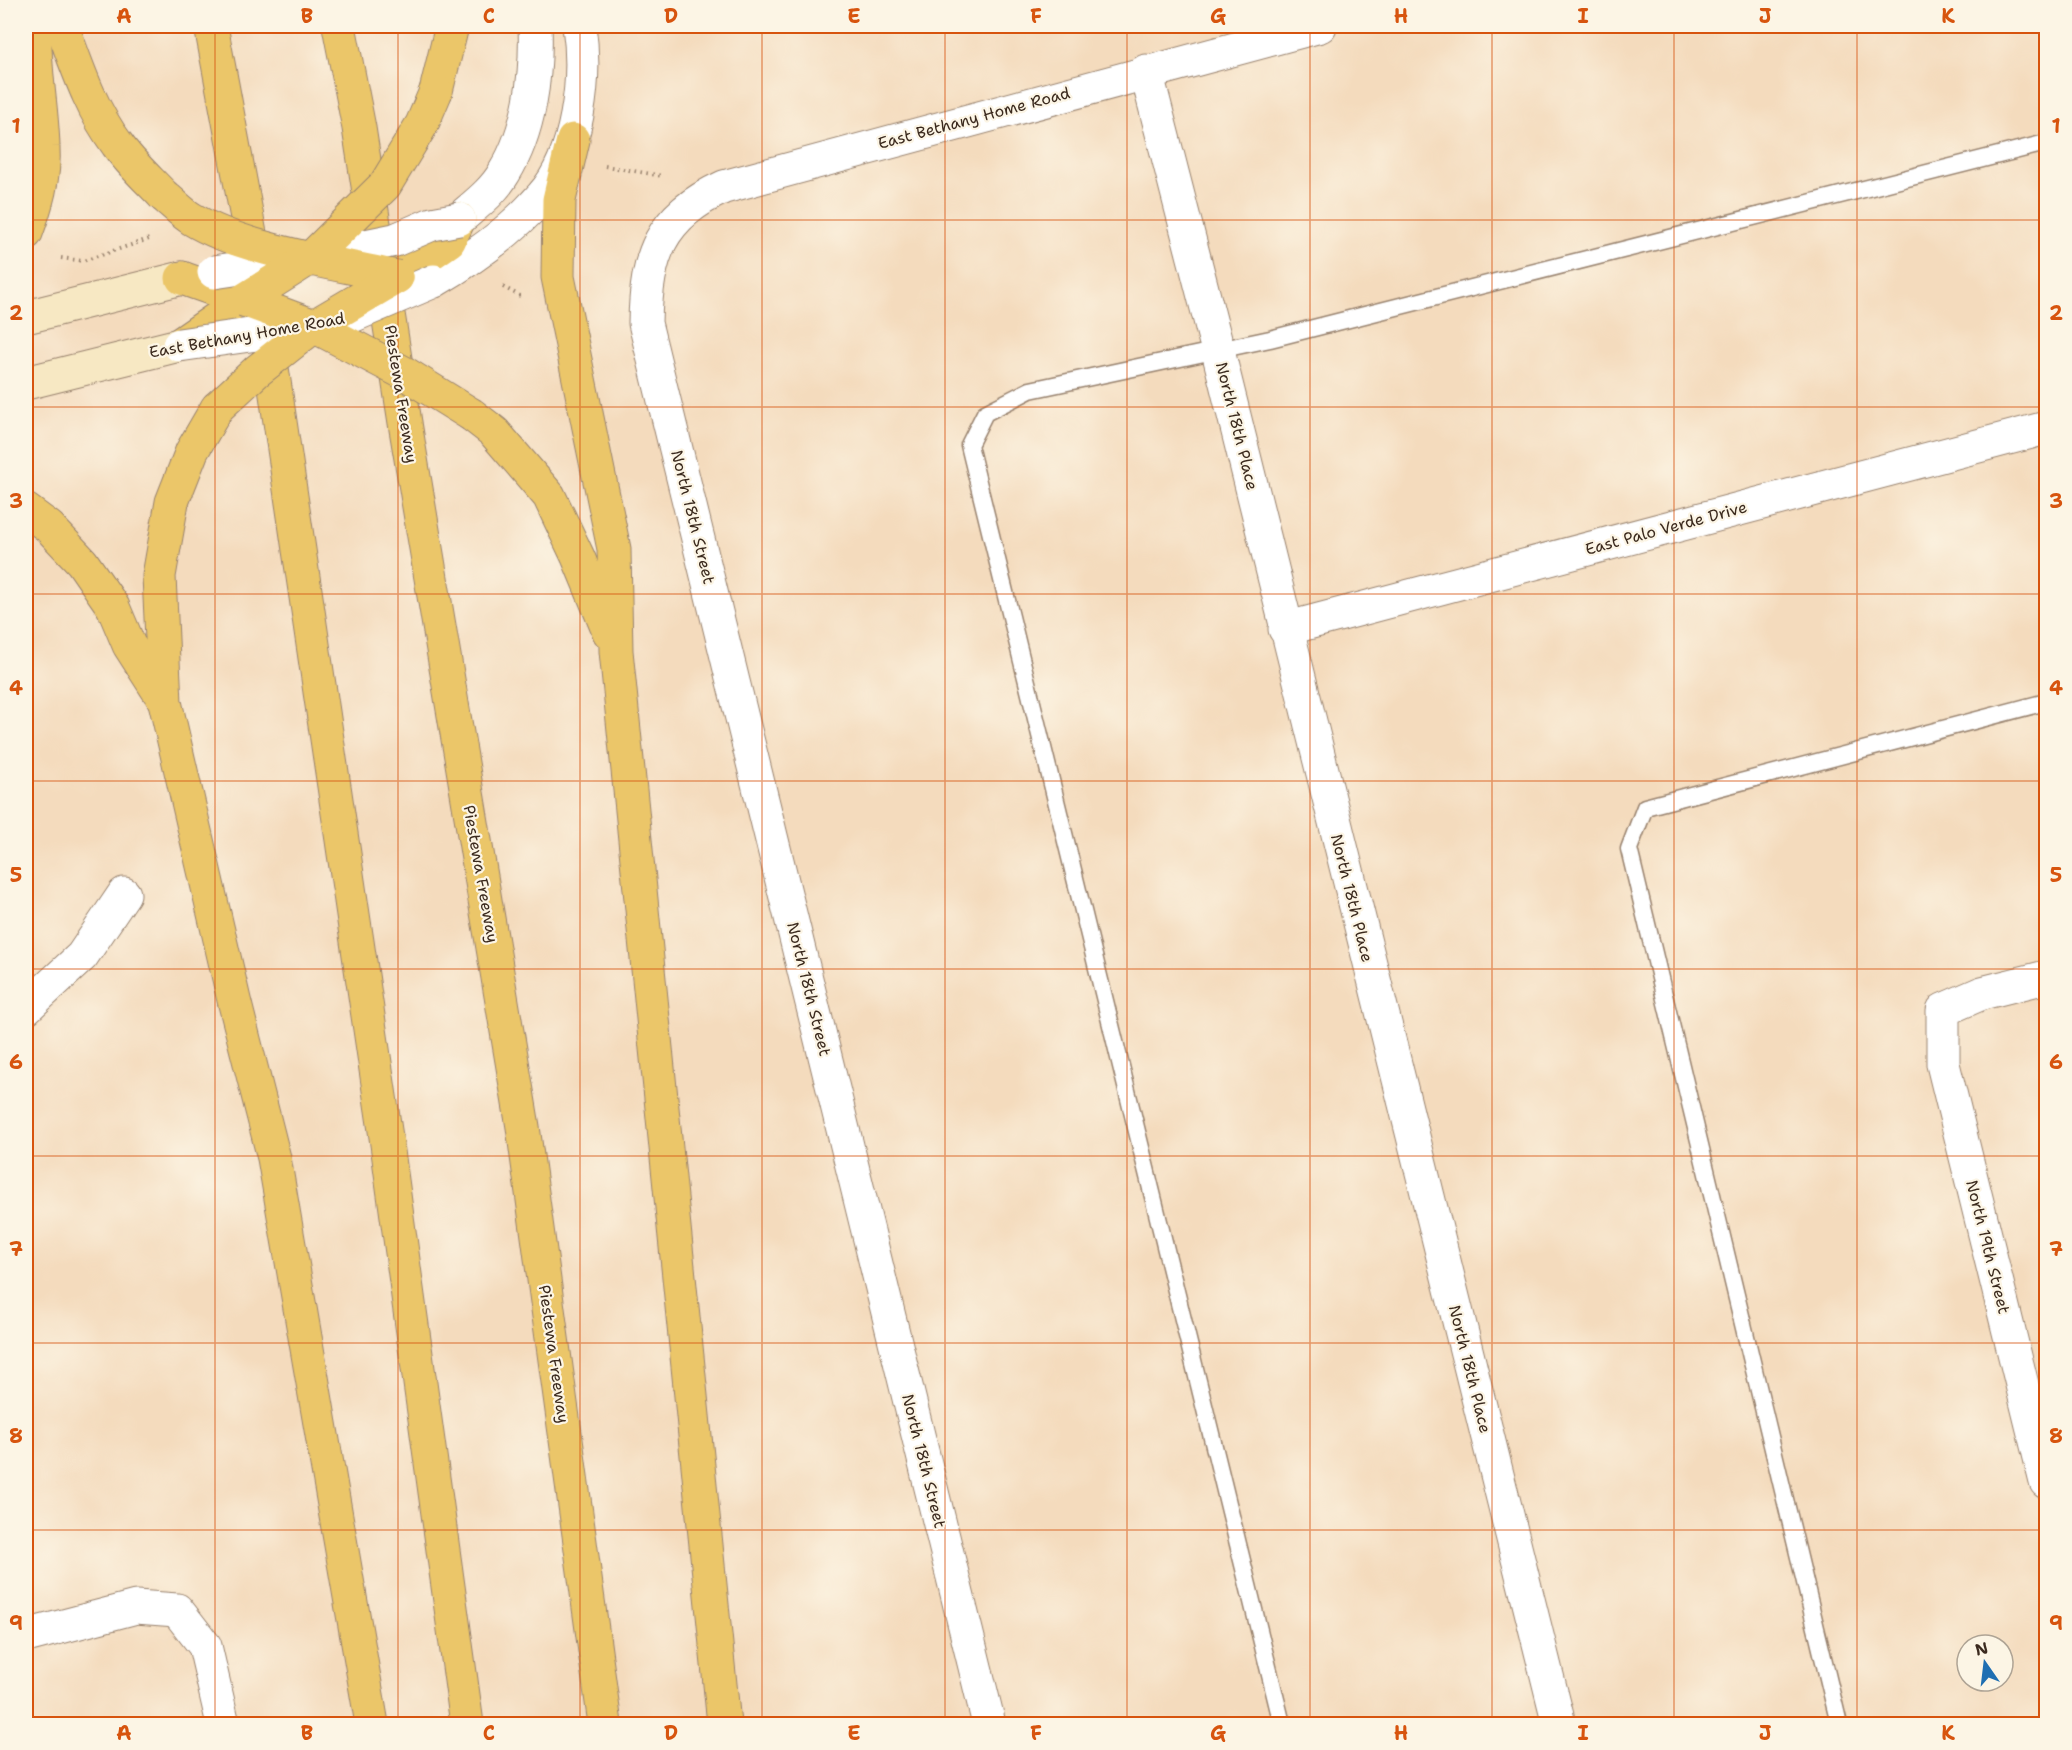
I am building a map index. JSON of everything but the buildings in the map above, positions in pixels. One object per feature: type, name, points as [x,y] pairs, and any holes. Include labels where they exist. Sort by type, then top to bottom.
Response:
[{"type":"highway","points":[[26,234],[37,204],[44,149],[34,45],[36,26]]},
{"type":"highway","points":[[62,26],[76,69],[116,144],[164,196],[191,219],[230,236],[273,249],[397,277],[434,280]]},
{"type":"highway","points":[[210,26],[246,202],[280,415],[383,1121],[467,1725]]},
{"type":"highway","name":"Piestewa Freeway","points":[[339,26],[359,128],[406,429],[523,1126],[605,1725]]},
{"type":"highway","points":[[179,345],[312,257],[385,185],[422,124],[436,91],[452,26]]},
{"type":"highway","points":[[573,140],[559,200],[558,277],[614,549],[616,651],[664,1109],[724,1725]]},
{"type":"highway","points":[[372,1725],[274,1158],[234,1000],[165,702],[159,576],[172,502],[192,451],[217,408],[257,371],[314,326],[397,277],[449,241],[459,219]]},
{"type":"highway","points":[[180,278],[314,326],[406,374],[472,415],[494,432],[549,496],[578,557],[616,651]]},
{"type":"highway","points":[[26,510],[49,527],[82,562],[113,607],[129,645],[165,702]]},
{"type":"main road","points":[[26,317],[180,278]]},
{"type":"main road","name":"East Bethany Home Road","points":[[26,383],[179,345]]},
{"type":"street","points":[[180,278],[312,257],[395,240],[432,224],[459,219],[483,199],[504,175],[521,141],[531,93],[535,26]]},
{"type":"street","points":[[573,140],[580,78],[579,26]]},
{"type":"street","name":"East Bethany Home Road","points":[[655,254],[664,234],[689,205],[724,187],[1146,71],[1320,26]]},
{"type":"street","name":"North 18th Place","points":[[1146,71],[1218,351],[1559,1725]]},
{"type":"street","name":"East Bethany Home Road","points":[[179,345],[314,326],[351,316],[434,280],[472,259],[543,195],[573,140]]},
{"type":"street","name":"North 18th Street","points":[[655,254],[645,286],[645,323],[989,1725]]},
{"type":"street","name":"East Palo Verde Drive","points":[[1286,629],[2046,428]]},
{"type":"street","points":[[26,1008],[82,956],[124,894]]},
{"type":"street","name":"North 19th Street","points":[[2046,977],[1982,993],[1943,1010],[1943,1064],[2046,1482]]},
{"type":"street","points":[[26,1636],[136,1607],[177,1610],[205,1647],[223,1725]]},
{"type":"lane","points":[[1282,1725],[969,445],[985,413],[1030,390],[1218,351],[2046,143]]},
{"type":"lane","points":[[1839,1725],[1629,849],[1645,807],[2046,702]]},
{"type":"path","points":[[604,166],[663,176]]},
{"type":"path","points":[[61,258],[83,261],[154,237]]},
{"type":"path","points":[[503,287],[528,300]]}]
